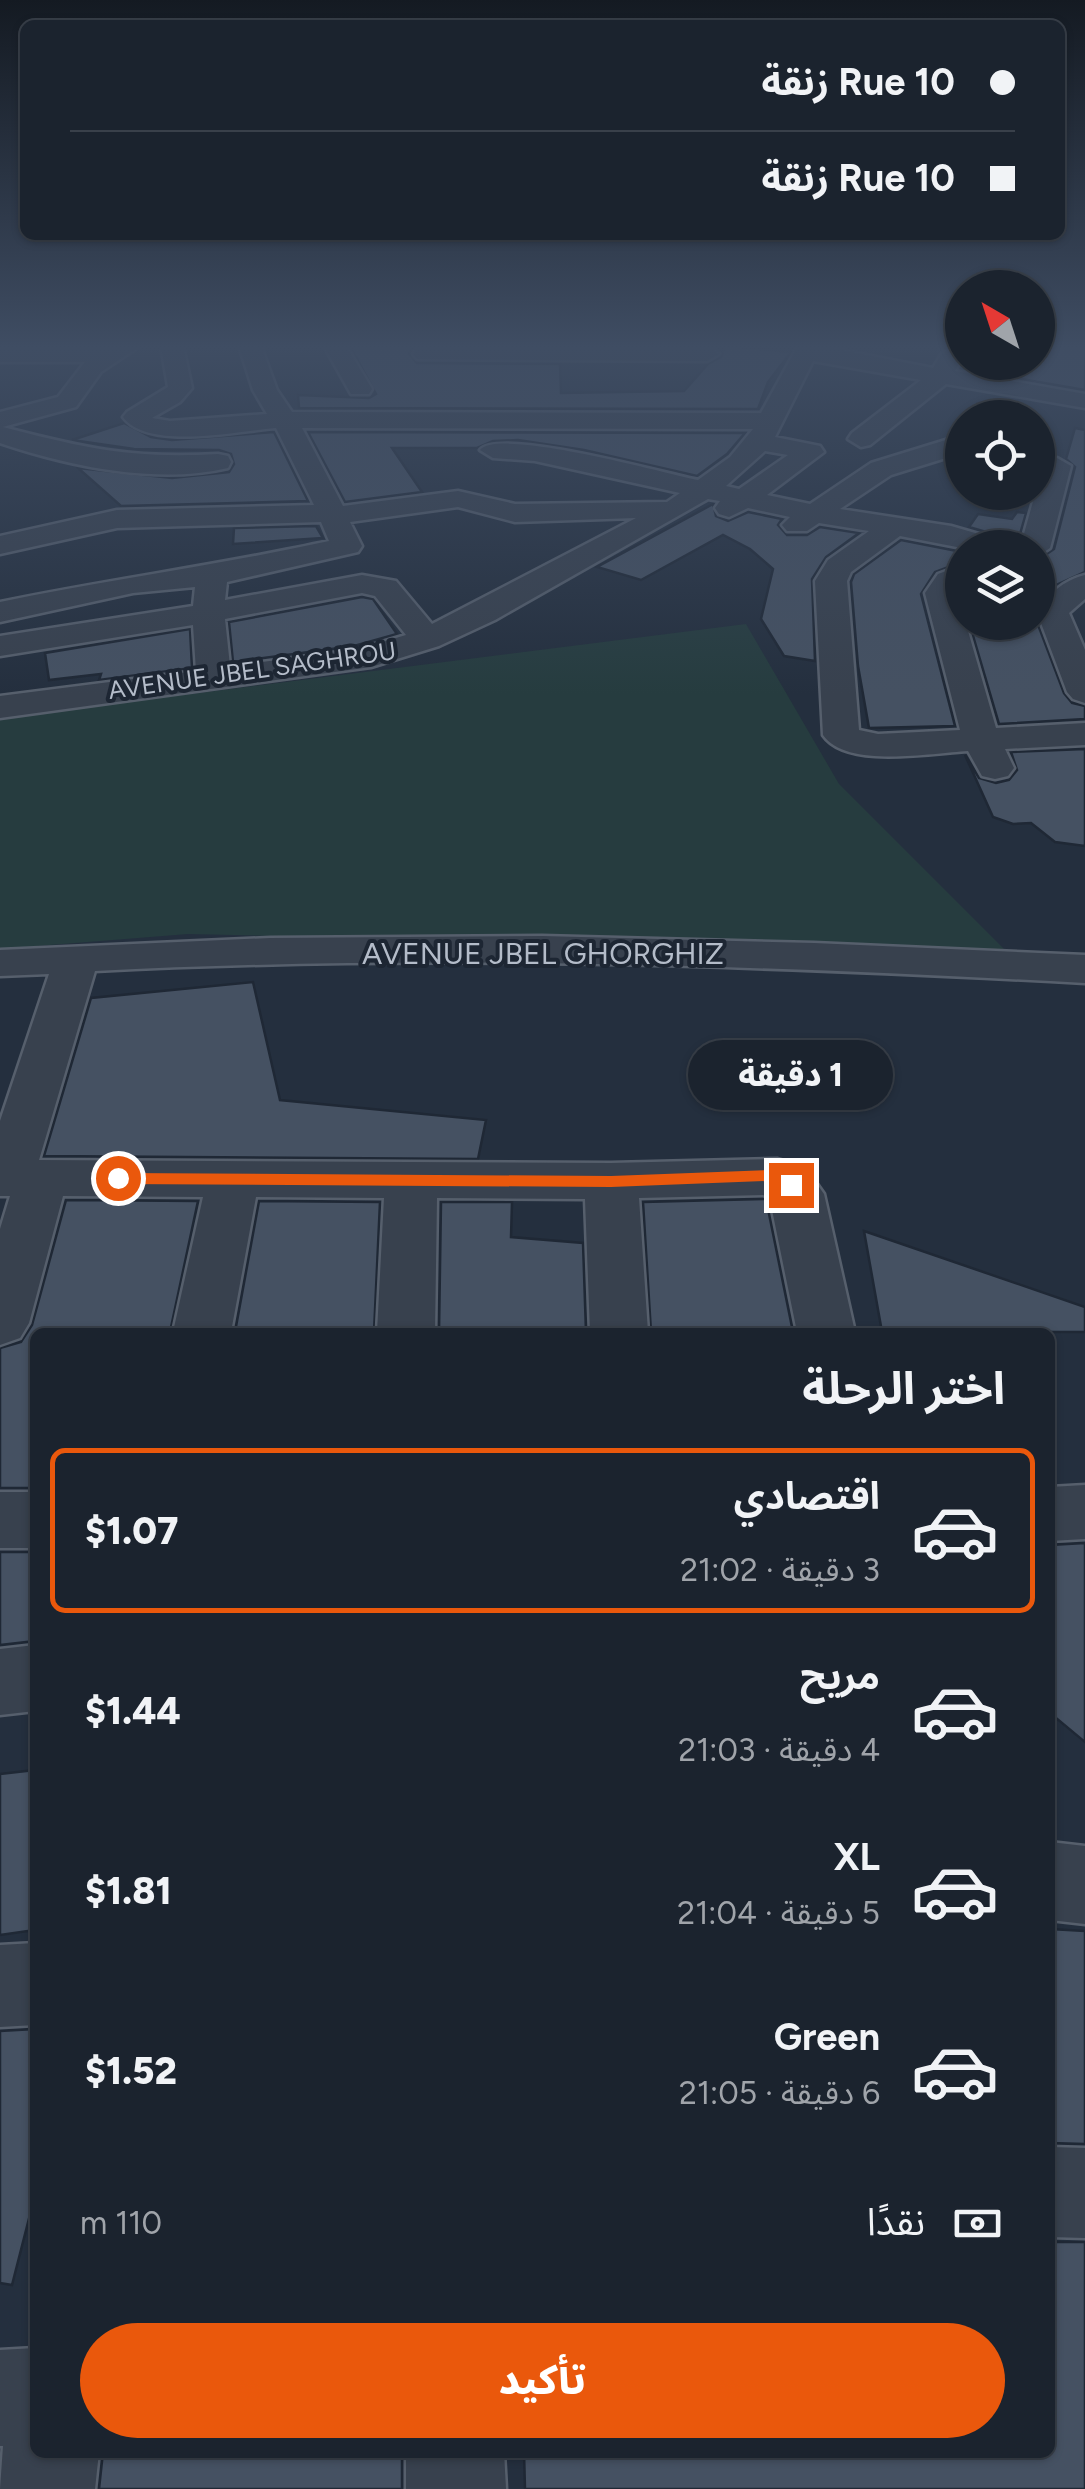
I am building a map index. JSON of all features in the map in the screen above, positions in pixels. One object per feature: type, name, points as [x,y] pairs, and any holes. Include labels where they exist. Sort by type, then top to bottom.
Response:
[{"type":"street","points":[[82,488],[111,462]]},
{"type":"street","points":[[117,462],[214,462]]},
{"type":"street","points":[[309,462],[340,534]]},
{"type":"street","points":[[412,462],[436,501]]},
{"type":"street","points":[[580,462],[708,504],[746,498],[817,514],[945,534]]},
{"type":"street","name":"AVENUE JBEL SAGHROU","points":[[0,706],[359,660],[427,639],[484,613],[675,509],[708,504],[740,462]]},
{"type":"street","points":[[746,498],[796,462]]},
{"type":"street","points":[[782,535],[880,468],[905,462]]},
{"type":"street","points":[[560,512],[554,484],[585,463]]},
{"type":"street","points":[[82,488],[194,464]]},
{"type":"street","points":[[1040,530],[1060,466]]},
{"type":"street","points":[[82,488],[117,519]]},
{"type":"street","points":[[0,612],[132,584],[210,557],[340,534],[436,501],[463,499],[514,514],[675,509]]},
{"type":"street","points":[[0,545],[117,519],[224,515],[340,534]]},
{"type":"street","points":[[214,677],[208,613],[210,557],[224,515]]},
{"type":"street","points":[[894,526],[839,568],[831,581],[842,735],[854,744],[988,754],[1085,734]]},
{"type":"street","points":[[1055,567],[1085,580],[1056,605],[1053,614],[1071,632],[1085,692]]},
{"type":"street","points":[[0,646],[18,646],[370,583],[385,588],[427,639]]},
{"type":"street","points":[[955,640],[988,754]]},
{"type":"street","name":"AVENUE JBEL GHORGHIZ","points":[[0,963],[341,952],[663,951],[1085,970]]},
{"type":"street","points":[[0,1323],[16,1178],[77,958]]},
{"type":"street","points":[[16,1178],[611,1182],[768,1176],[791,1185],[797,1194],[825,1328]]},
{"type":"street","points":[[203,1328],[233,1179]]},
{"type":"street","points":[[406,1328],[411,1180]]},
{"type":"street","points":[[611,1182],[618,1328]]},
{"type":"street","points":[[1055,1514],[1085,1512]]},
{"type":"street","points":[[0,1520],[30,1520]]},
{"type":"street","points":[[0,1682],[30,1679]]},
{"type":"street","points":[[1055,1882],[1085,1885]]},
{"type":"street","points":[[0,1986],[30,1984]]},
{"type":"street","points":[[1055,2192],[1085,2194]]},
{"type":"street","points":[[0,2398],[30,2396]]},
{"type":"street","points":[[45,2489],[49,2458]]},
{"type":"street","points":[[455,2458],[456,2489]]},
{"type":"green space","points":[[746,624],[839,784],[1008,953],[188,934],[0,949],[0,718]]},
{"type":"building","points":[[289,462],[308,501],[121,506],[78,468],[172,478],[229,472],[234,464]]},
{"type":"building","points":[[324,462],[402,462],[422,492],[345,502]]},
{"type":"building","points":[[637,462],[716,462],[697,476]]},
{"type":"building","points":[[1070,462],[1085,462],[1085,572],[1055,586],[1055,545],[1075,467]]},
{"type":"building","points":[[713,504],[716,516],[728,521],[748,512],[782,519],[778,525],[787,535],[807,535],[820,527],[859,533],[826,557],[812,579],[815,661],[784,656],[761,619],[773,569],[750,549],[723,535],[641,580],[597,567]]},
{"type":"building","points":[[1017,512],[1026,513],[1021,530],[969,527],[978,514],[1012,519]]},
{"type":"building","points":[[316,526],[323,538],[233,544],[234,528]]},
{"type":"building","points":[[901,540],[945,549],[945,568],[935,572],[921,594],[955,726],[869,728],[858,666],[851,582],[854,574]]},
{"type":"building","points":[[362,597],[373,599],[397,634],[354,646],[233,662],[229,622]]},
{"type":"building","points":[[190,629],[192,668],[99,680],[101,674],[49,680],[45,653]]},
{"type":"building","points":[[974,640],[1044,640],[1064,693],[1072,703],[1085,706],[1085,719],[999,724]]},
{"type":"building","points":[[1085,749],[1085,846],[1055,842],[1031,823],[1013,824],[993,817],[965,755],[979,778],[996,783],[1009,780],[1017,770],[1011,752]]},
{"type":"building","points":[[253,982],[280,1100],[486,1120],[478,1159],[44,1156],[91,998]]},
{"type":"building","points":[[766,1199],[792,1328],[651,1328],[643,1202]]},
{"type":"building","points":[[66,1200],[198,1201],[171,1328],[30,1328]]},
{"type":"building","points":[[259,1201],[380,1202],[374,1328],[236,1328]]},
{"type":"building","points":[[441,1202],[512,1202],[511,1237],[583,1243],[586,1328],[439,1328]]},
{"type":"building","points":[[864,1231],[1085,1307],[1085,1332],[1055,1332],[1055,1328],[881,1328]]},
{"type":"building","points":[[30,1328],[30,1488],[0,1488],[0,1348],[21,1342]]},
{"type":"building","points":[[1085,1543],[1085,1742],[1055,1717],[1055,1545]]},
{"type":"building","points":[[0,1552],[30,1552],[30,1642],[0,1645]]},
{"type":"building","points":[[30,1771],[30,1931],[0,1935],[0,1774]]},
{"type":"building","points":[[1055,1929],[1085,1931],[1085,2144],[1055,2143]]},
{"type":"building","points":[[30,2029],[30,2215],[12,2285],[0,2283],[0,2031]]},
{"type":"building","points":[[1055,2242],[1085,2242],[1085,2489],[525,2489],[524,2458],[1055,2458]]},
{"type":"building","points":[[102,2458],[402,2458],[402,2489],[99,2489]]},
{"type":"route","points":[[118,1178],[611,1182],[776,1176],[791,1185]]}]
